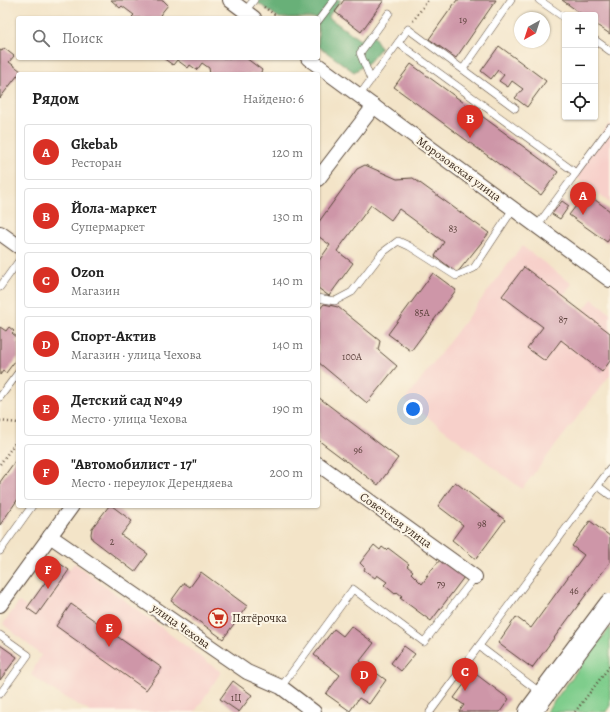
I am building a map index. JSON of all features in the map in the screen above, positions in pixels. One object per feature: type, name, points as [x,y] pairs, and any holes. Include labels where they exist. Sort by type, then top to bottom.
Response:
[{"type":"main road","points":[[530,712],[610,605]]},
{"type":"street","points":[[230,0],[251,10]]},
{"type":"street","name":"Морозовская улица","points":[[311,60],[610,280]]},
{"type":"street","points":[[320,175],[374,106]]},
{"type":"street","points":[[0,233],[16,245]]},
{"type":"street","name":"Советская улица","points":[[320,465],[475,577]]},
{"type":"street","points":[[0,605],[71,508]]},
{"type":"street","name":"улица Чехова","points":[[50,536],[247,672],[281,687],[314,712]]},
{"type":"lane","points":[[320,18],[334,0]]},
{"type":"lane","points":[[462,69],[511,0]]},
{"type":"lane","points":[[539,0],[562,16]]},
{"type":"lane","points":[[371,80],[360,52],[389,13]]},
{"type":"lane","points":[[359,96],[408,29],[515,108]]},
{"type":"lane","points":[[598,42],[610,51]]},
{"type":"lane","points":[[398,43],[576,173]]},
{"type":"lane","points":[[537,226],[610,127]]},
{"type":"lane","points":[[320,299],[335,302],[352,292],[382,253],[398,241],[409,246],[456,276],[474,268],[513,209]]},
{"type":"lane","points":[[0,287],[16,265]]},
{"type":"lane","points":[[0,397],[16,376]]},
{"type":"lane","points":[[430,712],[610,469]]},
{"type":"lane","points":[[598,486],[610,494]]},
{"type":"lane","points":[[0,551],[31,508]]},
{"type":"lane","points":[[281,687],[353,589],[424,642],[475,577]]},
{"type":"lane","points":[[0,635],[28,655],[0,694]]},
{"type":"lane","points":[[478,646],[543,695]]},
{"type":"path","points":[[408,29],[428,0]]},
{"type":"path","points":[[260,4],[276,16]]},
{"type":"path","points":[[0,421],[16,423]]},
{"type":"path","points":[[0,464],[16,442]]},
{"type":"path","points":[[575,712],[610,666]]},
{"type":"shaded area","points":[[610,123],[610,203],[572,174]]},
{"type":"shaded area","points":[[522,246],[572,284],[562,297],[582,312],[592,299],[610,313],[610,375],[522,489],[405,400]]},
{"type":"shaded area","points":[[74,563],[221,672],[195,712],[91,712],[62,696],[31,675],[41,655],[3,624],[19,602],[37,615]]},
{"type":"green space","points":[[254,0],[341,0],[328,17],[360,40],[370,30],[381,48],[369,62],[354,72],[320,47],[320,16],[276,16]]},
{"type":"green space","points":[[610,627],[610,706],[606,712],[546,712]]},
{"type":"building","points":[[111,0],[163,0],[168,5],[160,15],[161,16],[133,16],[134,15],[122,6],[120,8]]},
{"type":"building","points":[[344,0],[384,0],[361,32],[335,12]]},
{"type":"building","points":[[457,0],[496,0],[456,58],[429,39]]},
{"type":"building","points":[[562,0],[610,0],[610,34],[598,26],[598,12],[579,12]]},
{"type":"building","points":[[499,46],[546,81],[527,107],[515,98],[523,89],[512,81],[508,87],[499,81],[504,75],[498,70],[491,79],[481,71]]},
{"type":"building","points":[[4,48],[14,56],[9,62],[21,71],[16,72],[16,77],[0,98],[0,50],[2,51]]},
{"type":"building","points":[[166,60],[177,60],[173,65]]},
{"type":"building","points":[[177,60],[249,60],[262,70],[261,72],[210,72],[209,68],[202,63],[197,70],[190,65],[188,68]]},
{"type":"building","points":[[411,64],[558,172],[541,195],[394,87]]},
{"type":"building","points":[[365,165],[397,179],[413,178],[489,233],[457,273],[435,256],[444,242],[399,209],[391,220],[371,205],[337,251],[353,263],[329,296],[320,289],[320,259],[330,245],[320,238],[320,220],[357,169]]},
{"type":"building","points":[[586,193],[610,211],[610,238],[607,242],[569,215]]},
{"type":"building","points":[[562,201],[569,206],[560,219],[552,214]]},
{"type":"building","points":[[524,267],[610,333],[610,361],[602,372],[561,340],[545,361],[527,348],[543,327],[502,296]]},
{"type":"building","points":[[433,273],[456,290],[411,351],[388,334]]},
{"type":"building","points":[[324,304],[338,307],[380,341],[378,350],[397,366],[367,403],[320,364],[320,309]]},
{"type":"building","points":[[0,327],[6,331],[9,327],[14,331],[12,333],[16,336],[16,360],[6,373],[3,371],[0,375]]},
{"type":"building","points":[[320,399],[398,458],[378,485],[320,442]]},
{"type":"building","points":[[16,460],[16,502],[0,525],[0,482]]},
{"type":"building","points":[[455,482],[505,520],[476,559],[452,540],[463,525],[438,506]]},
{"type":"building","points":[[107,508],[115,508],[132,521],[121,535],[148,554],[135,572],[92,539],[92,528]]},
{"type":"building","points":[[590,521],[610,536],[610,562],[532,668],[498,643],[516,617],[531,628],[584,555],[572,546]]},
{"type":"building","points":[[374,545],[380,550],[382,547],[386,550],[388,548],[409,564],[407,566],[413,571],[411,573],[422,584],[428,576],[426,576],[441,559],[464,577],[431,621],[400,598],[402,596],[397,592],[395,594],[384,585],[387,582],[377,575],[375,578],[364,570],[365,568],[360,563]]},
{"type":"building","points":[[59,563],[69,570],[37,615],[27,608]]},
{"type":"building","points":[[201,572],[247,606],[223,639],[171,601],[184,583],[190,587]]},
{"type":"building","points":[[71,604],[162,668],[146,690],[56,626]]},
{"type":"building","points":[[351,626],[374,643],[360,661],[386,680],[369,704],[359,698],[350,711],[326,694],[340,675],[314,655],[334,629],[343,636]]},
{"type":"building","points":[[0,645],[17,657],[0,680]]},
{"type":"building","points":[[404,646],[415,654],[401,671],[391,663]]},
{"type":"building","points":[[473,672],[509,699],[500,712],[459,712],[464,705],[454,698]]},
{"type":"building","points":[[233,681],[252,695],[239,712],[220,699]]},
{"type":"place","name":"Йола-маркет","points":[[470,138]]},
{"type":"place","name":"Gkebab","points":[[583,215]]},
{"type":"place","name":"\"Автомобилист - 17\"","points":[[48,589]]},
{"type":"place","name":"Пятёрочка","points":[[218,618]]},
{"type":"place","name":"Детский сад №49","points":[[109,647]]},
{"type":"place","name":"Ozon","points":[[465,691]]},
{"type":"place","name":"Спорт-Актив","points":[[364,694]]}]
